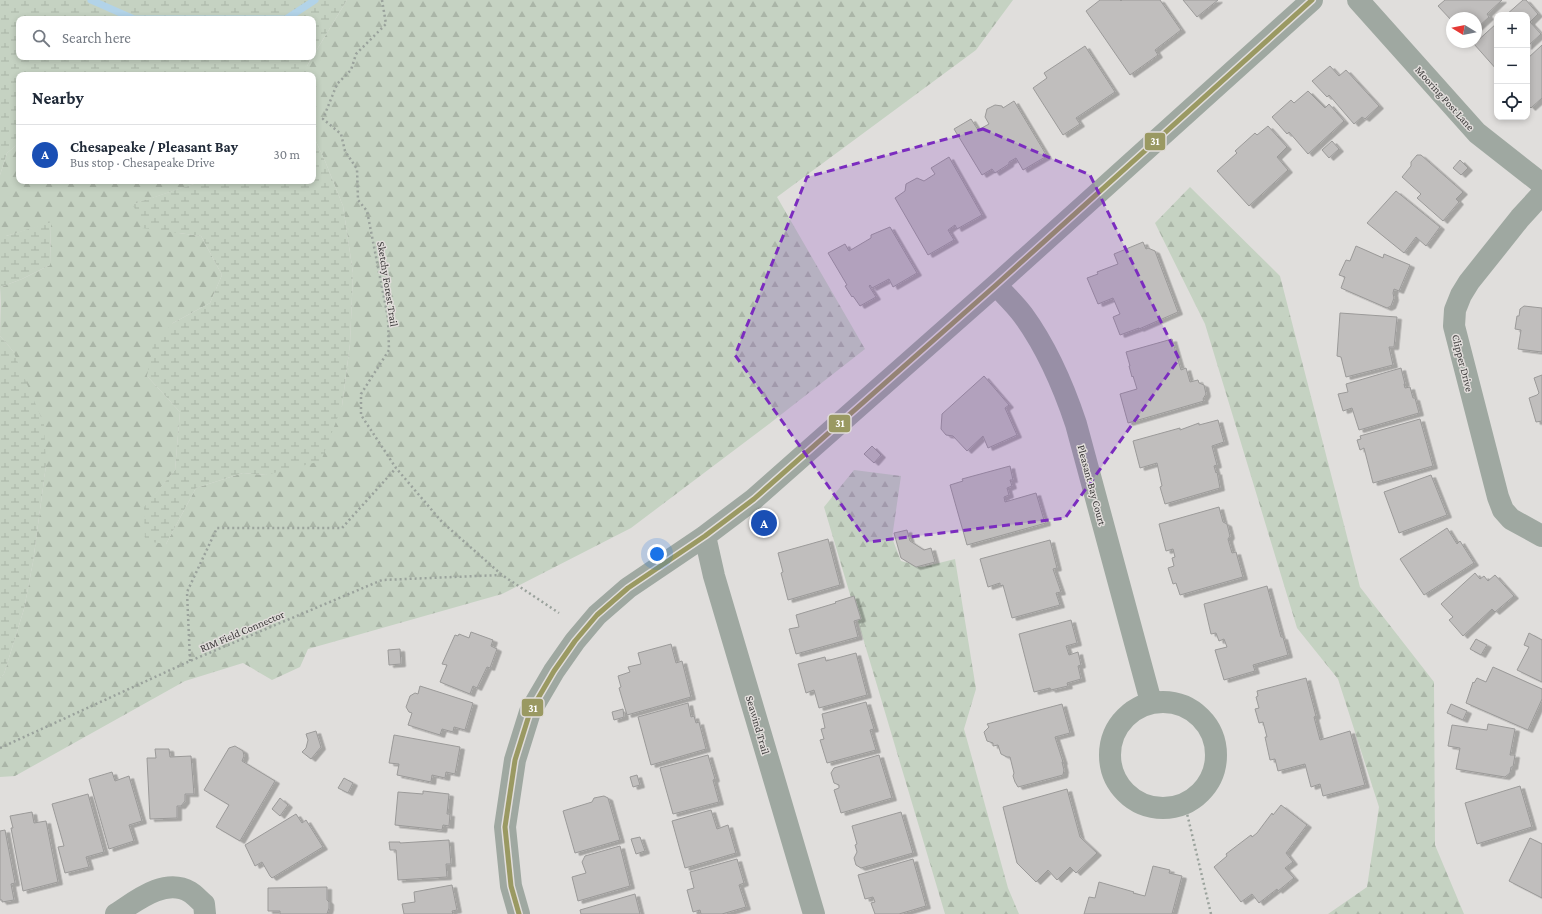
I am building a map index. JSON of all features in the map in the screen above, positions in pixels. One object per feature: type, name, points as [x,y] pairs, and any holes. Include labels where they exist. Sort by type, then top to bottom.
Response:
[{"type":"street","points":[[519,914],[511,886],[505,827],[515,760],[530,712],[554,671],[575,640],[597,615],[628,588],[705,536],[754,499],[996,285],[1312,0]]},
{"type":"street","name":"Mooring Post Lane","points":[[1358,0],[1477,134],[1542,184]]},
{"type":"street","name":"Clipper Drive","points":[[1542,194],[1520,218],[1469,282],[1455,310],[1454,326],[1498,496],[1503,510],[1511,519],[1542,536]]},
{"type":"street","name":"Pleasant Bay Court","points":[[996,285],[1022,314],[1053,365],[1063,387],[1076,424],[1151,702]]},
{"type":"street","name":"Seawind Trail","points":[[705,536],[714,576],[814,914]]},
{"type":"street","points":[[1151,702],[1170,702],[1195,712],[1208,725],[1217,747],[1216,766],[1212,779],[1201,794],[1185,805],[1166,809],[1153,808],[1133,800],[1120,788],[1110,762],[1111,743],[1120,723],[1134,710],[1151,702]]},
{"type":"street","points":[[116,914],[148,894],[170,886],[190,892],[204,904],[205,914]]},
{"type":"path","name":"Sketchy Forest Trail","points":[[382,0],[386,24],[356,54],[351,70],[337,84],[323,119],[341,134],[345,151],[357,169],[358,200],[368,211],[388,318],[389,350],[361,394],[360,414],[396,468],[442,522],[502,575],[559,613]]},
{"type":"path","points":[[190,661],[186,592],[217,528],[342,528],[396,468]]},
{"type":"path","name":"RIM Field Connector","points":[[0,748],[190,661],[382,580],[502,575]]},
{"type":"path","points":[[1185,805],[1211,914]]},
{"type":"highlighted area","points":[[983,129],[1090,175],[1179,359],[1065,518],[868,542],[735,355],[807,177]]},
{"type":"green space","points":[[0,0],[347,0],[316,51],[316,16],[16,16],[16,60],[310,60],[307,66],[307,72],[16,72],[16,146],[7,153],[0,175]]},
{"type":"green space","points":[[347,0],[1013,0],[976,50],[777,197],[865,349],[769,424],[631,528],[502,594],[308,649],[300,667],[272,680],[243,663],[185,681],[15,776],[0,777],[0,678],[4,674],[24,609],[33,562],[46,465],[13,351],[0,336],[1,287],[22,279],[50,265],[51,223],[6,236],[0,236],[0,175],[7,153],[16,146],[16,184],[194,184],[134,204],[179,233],[201,236],[222,275],[210,303],[173,323],[147,376],[180,412],[175,470],[144,508],[166,544],[196,488],[243,473],[266,475],[342,406],[350,344],[353,273],[343,206],[316,142],[316,72],[307,72],[307,66],[311,60],[316,60],[316,51]]},
{"type":"green space","points":[[316,142],[343,206],[353,273],[350,344],[342,406],[321,461],[266,475],[243,473],[196,488],[166,544],[145,541],[144,507],[175,470],[180,412],[147,376],[153,345],[173,323],[210,303],[222,275],[201,236],[142,228],[133,204],[194,184],[316,184]]},
{"type":"green space","points":[[1190,187],[1280,276],[1360,587],[1434,682],[1435,845],[1464,914],[1328,914],[1367,887],[1379,807],[1338,679],[1297,628],[1205,324],[1155,223]]},
{"type":"green space","points":[[51,222],[50,265],[22,279],[1,287],[0,303],[0,236],[6,236]]},
{"type":"green space","points":[[0,336],[13,351],[44,424],[46,465],[33,562],[24,609],[4,674],[0,678]]},
{"type":"green space","points":[[854,470],[901,476],[892,538],[901,561],[923,567],[955,559],[976,689],[964,729],[1008,888],[1019,914],[945,914],[824,507]]},
{"type":"building","points":[[1100,0],[1160,0],[1181,30],[1155,50],[1158,55],[1130,75],[1086,11]]},
{"type":"building","points":[[1183,0],[1218,0],[1197,17]]},
{"type":"building","points":[[1445,0],[1502,0],[1487,14],[1489,17],[1482,23],[1482,12],[1446,12],[1446,15],[1438,6]]},
{"type":"building","points":[[1523,0],[1526,0],[1538,14],[1530,22],[1530,12],[1509,12]]},
{"type":"building","points":[[1530,22],[1541,34],[1530,44]]},
{"type":"building","points":[[1494,26],[1494,67],[1478,48],[1482,48],[1482,37]]},
{"type":"building","points":[[1542,45],[1542,98],[1531,108],[1530,107],[1530,56]]},
{"type":"building","points":[[1085,46],[1115,92],[1076,118],[1080,124],[1063,135],[1033,88],[1047,78],[1044,73]]},
{"type":"building","points":[[1330,66],[1339,76],[1346,70],[1379,106],[1365,119],[1362,117],[1354,124],[1329,95],[1327,97],[1312,81]]},
{"type":"building","points":[[1308,91],[1325,108],[1329,104],[1344,121],[1308,154],[1289,132],[1287,134],[1272,117],[1291,100],[1294,103]]},
{"type":"building","points":[[1014,101],[1047,156],[1023,170],[1016,158],[995,173],[992,169],[982,175],[954,129],[971,119],[978,130],[989,124],[985,117],[987,109],[995,105],[1002,106],[1003,108]]},
{"type":"building","points":[[1268,126],[1287,147],[1277,157],[1288,170],[1249,206],[1217,171],[1237,153],[1235,151],[1255,133],[1257,135]]},
{"type":"building","points":[[1332,141],[1339,149],[1329,158],[1322,150]]},
{"type":"building","points":[[1417,155],[1421,155],[1463,192],[1456,199],[1459,202],[1443,221],[1417,198],[1421,194],[1402,177],[1411,166],[1411,162]]},
{"type":"building","points":[[949,157],[982,215],[957,229],[955,225],[948,230],[954,240],[928,255],[895,198],[905,191],[906,184],[917,178],[924,181],[935,174],[931,168]]},
{"type":"building","points":[[1460,160],[1468,168],[1461,175],[1453,168]]},
{"type":"building","points":[[1396,191],[1440,227],[1426,246],[1416,237],[1404,253],[1367,223]]},
{"type":"building","points":[[890,227],[917,273],[893,287],[889,279],[872,288],[870,285],[869,286],[876,297],[860,306],[845,286],[847,285],[828,253],[845,244],[849,251],[871,238],[871,235]]},
{"type":"building","points":[[1143,242],[1146,249],[1148,248],[1155,251],[1178,312],[1139,329],[1120,335],[1113,317],[1120,314],[1113,298],[1098,304],[1087,278],[1098,274],[1097,272],[1118,264],[1114,254]]},
{"type":"building","points":[[1356,246],[1383,258],[1384,254],[1410,265],[1399,291],[1394,289],[1394,298],[1391,306],[1387,308],[1341,288],[1345,277],[1339,275],[1346,260],[1350,261]]},
{"type":"building","points":[[1524,306],[1542,308],[1542,352],[1518,349],[1521,330],[1515,329],[1517,316],[1519,316],[1520,309]]},
{"type":"building","points":[[1340,313],[1397,317],[1394,347],[1389,347],[1393,365],[1346,377],[1341,357],[1337,356]]},
{"type":"building","points":[[1172,339],[1181,370],[1186,368],[1190,382],[1198,380],[1199,383],[1204,385],[1206,394],[1203,399],[1204,401],[1128,423],[1120,394],[1137,389],[1133,376],[1132,377],[1126,352]]},
{"type":"building","points":[[1401,368],[1405,388],[1410,387],[1419,413],[1359,430],[1352,408],[1343,411],[1338,394],[1348,392],[1346,384]]},
{"type":"building","points":[[1542,375],[1542,421],[1536,422],[1529,398],[1539,393],[1534,378]]},
{"type":"building","points":[[984,376],[1009,405],[1005,408],[1017,435],[988,448],[983,436],[967,451],[953,436],[946,435],[941,429],[942,414]]},
{"type":"building","points":[[1420,419],[1433,466],[1373,483],[1364,448],[1360,450],[1357,440],[1361,439],[1360,436]]},
{"type":"building","points":[[1218,420],[1224,442],[1212,446],[1217,465],[1214,466],[1216,473],[1217,472],[1220,488],[1165,504],[1160,487],[1162,486],[1157,463],[1140,468],[1133,441],[1180,428],[1180,430],[1199,423],[1199,425]]},
{"type":"building","points":[[872,446],[881,455],[874,463],[864,454]]},
{"type":"building","points":[[1010,466],[1013,480],[1010,480],[1012,486],[1007,488],[1009,495],[1004,497],[1005,502],[1036,493],[1046,523],[967,545],[950,485],[963,481],[962,479]]},
{"type":"building","points":[[1431,475],[1447,515],[1399,533],[1384,492]]},
{"type":"building","points":[[1219,507],[1223,522],[1227,524],[1230,536],[1228,539],[1232,553],[1236,552],[1243,577],[1180,595],[1176,583],[1173,584],[1168,568],[1174,566],[1172,558],[1175,557],[1173,549],[1166,551],[1159,524]]},
{"type":"building","points":[[1447,528],[1457,544],[1460,541],[1474,563],[1424,595],[1400,559]]},
{"type":"building","points":[[907,530],[910,541],[924,550],[931,548],[935,562],[916,567],[901,558],[894,533]]},
{"type":"building","points":[[828,539],[840,585],[788,600],[781,573],[783,572],[778,553]]},
{"type":"building","points":[[1050,540],[1057,568],[1053,569],[1061,592],[1056,593],[1060,605],[1012,618],[1003,585],[1000,586],[1000,583],[988,587],[980,559]]},
{"type":"building","points":[[1475,573],[1480,579],[1484,576],[1488,581],[1495,575],[1514,596],[1495,612],[1492,609],[1463,636],[1449,620],[1453,617],[1441,604]]},
{"type":"building","points":[[1267,586],[1281,637],[1283,637],[1288,655],[1253,665],[1255,671],[1224,680],[1215,650],[1227,647],[1224,639],[1219,641],[1216,633],[1211,634],[1204,604]]},
{"type":"building","points":[[854,596],[861,619],[854,621],[858,637],[796,654],[789,629],[799,627],[796,615]]},
{"type":"building","points":[[1071,620],[1077,643],[1066,646],[1069,655],[1078,652],[1081,665],[1078,666],[1081,679],[1067,683],[1068,686],[1034,692],[1019,634]]},
{"type":"building","points":[[471,632],[493,640],[491,646],[497,649],[490,668],[487,667],[477,688],[473,686],[470,694],[440,682],[447,665],[442,664],[455,635],[458,636],[459,634],[469,638]]},
{"type":"building","points":[[1529,633],[1542,640],[1542,682],[1517,670],[1529,647],[1524,645]]},
{"type":"building","points":[[1476,639],[1487,645],[1481,655],[1470,649]]},
{"type":"building","points":[[671,644],[676,663],[682,661],[691,697],[627,715],[619,688],[621,687],[618,676],[630,672],[628,667],[641,664],[638,653]]},
{"type":"building","points":[[400,649],[401,664],[389,665],[388,650]]},
{"type":"building","points":[[856,653],[867,695],[819,708],[814,690],[806,693],[798,664],[825,657],[826,661]]},
{"type":"building","points":[[1493,667],[1542,689],[1542,699],[1528,730],[1466,703],[1473,682],[1474,683],[1477,678],[1486,682]]},
{"type":"building","points":[[1306,678],[1316,716],[1314,717],[1320,740],[1350,731],[1365,785],[1323,796],[1320,784],[1311,787],[1305,764],[1278,771],[1275,759],[1270,760],[1265,737],[1267,737],[1263,722],[1259,723],[1255,709],[1259,708],[1256,697],[1258,696],[1257,691]]},
{"type":"building","points":[[420,686],[473,703],[465,730],[454,727],[453,732],[442,729],[440,735],[408,725],[412,713],[409,712],[406,707],[410,696],[415,693],[418,694]]},
{"type":"building","points":[[866,702],[874,729],[870,730],[876,750],[827,763],[820,740],[824,739],[821,729],[825,728],[822,714]]},
{"type":"building","points":[[688,703],[691,717],[694,716],[696,723],[699,722],[706,749],[651,765],[638,717]]},
{"type":"building","points":[[1062,704],[1070,733],[1055,737],[1063,762],[1063,775],[1018,787],[1013,776],[1014,773],[1010,757],[1001,754],[998,745],[993,746],[993,743],[987,741],[984,732],[989,727],[987,724]]},
{"type":"building","points":[[1451,704],[1467,711],[1463,720],[1447,713]]},
{"type":"building","points":[[623,709],[624,717],[614,720],[612,712]]},
{"type":"building","points":[[1488,724],[1515,729],[1510,755],[1515,755],[1513,767],[1511,767],[1510,773],[1505,777],[1456,769],[1460,748],[1448,746],[1452,725],[1487,730]]},
{"type":"building","points":[[316,731],[321,747],[311,759],[302,752],[306,748],[308,740],[306,734]]},
{"type":"building","points":[[394,735],[460,747],[455,774],[446,772],[445,778],[432,775],[431,782],[397,775],[399,764],[389,763]]},
{"type":"building","points":[[235,746],[243,751],[244,756],[242,761],[275,781],[240,841],[216,827],[229,805],[204,790],[229,748]]},
{"type":"building","points":[[155,749],[169,749],[170,757],[191,756],[194,794],[185,794],[185,801],[181,806],[177,806],[177,818],[150,819],[147,758],[156,758]]},
{"type":"building","points":[[708,755],[715,779],[713,780],[719,802],[673,814],[660,768]]},
{"type":"building","points":[[879,755],[892,798],[841,813],[834,790],[839,788],[839,785],[834,783],[831,773],[834,768]]},
{"type":"building","points":[[112,772],[115,781],[129,776],[142,821],[129,825],[134,841],[109,849],[89,779]]},
{"type":"building","points":[[637,775],[640,785],[633,787],[630,777]]},
{"type":"building","points":[[344,778],[353,783],[348,793],[338,788]]},
{"type":"building","points":[[1520,786],[1532,827],[1477,844],[1465,803]]},
{"type":"building","points":[[1067,789],[1080,837],[1097,853],[1076,873],[1070,867],[1057,880],[1048,870],[1036,882],[1017,863],[1003,807]]},
{"type":"building","points":[[423,791],[449,794],[447,814],[450,814],[449,826],[443,825],[442,830],[395,825],[398,792],[423,794]]},
{"type":"building","points":[[88,794],[104,852],[86,857],[89,867],[65,873],[58,847],[64,846],[52,804]]},
{"type":"building","points":[[604,796],[608,798],[620,840],[575,853],[563,811],[592,802],[594,798]]},
{"type":"building","points":[[280,798],[288,805],[280,816],[272,809]]},
{"type":"building","points":[[1281,805],[1307,825],[1286,853],[1293,862],[1285,868],[1294,878],[1278,891],[1277,889],[1259,903],[1252,894],[1241,902],[1214,867],[1227,856],[1226,854],[1251,835],[1252,837],[1257,833],[1272,813],[1273,815]]},
{"type":"building","points":[[711,810],[717,829],[728,825],[736,853],[685,868],[672,821]]},
{"type":"building","points":[[32,812],[34,823],[46,821],[58,882],[23,891],[10,816]]},
{"type":"building","points":[[901,812],[913,853],[861,868],[856,865],[854,858],[857,852],[855,845],[857,844],[852,826]]},
{"type":"building","points":[[296,814],[302,823],[306,820],[323,847],[272,878],[262,862],[255,866],[245,845]]},
{"type":"building","points":[[5,830],[15,883],[11,884],[14,900],[2,902],[2,900],[0,900],[0,831]]},
{"type":"building","points":[[640,837],[645,851],[636,854],[631,839]]},
{"type":"building","points":[[1530,838],[1542,844],[1542,898],[1509,881]]},
{"type":"building","points":[[449,840],[451,864],[446,864],[447,877],[398,880],[396,850],[390,850],[389,842],[400,843]]},
{"type":"building","points":[[620,846],[630,886],[578,901],[572,877],[586,873],[582,862],[585,856]]},
{"type":"building","points":[[737,859],[744,883],[739,885],[746,907],[722,914],[701,914],[700,910],[693,912],[687,890],[694,888],[690,872]]},
{"type":"building","points":[[913,859],[926,906],[899,914],[875,914],[871,903],[875,902],[873,897],[865,899],[858,875]]},
{"type":"building","points":[[1153,866],[1170,870],[1169,873],[1182,876],[1172,914],[1084,914],[1089,897],[1095,898],[1099,882],[1145,896]]},
{"type":"building","points":[[452,885],[457,910],[452,911],[453,914],[404,914],[402,904],[415,902],[414,892]]},
{"type":"building","points":[[327,887],[327,900],[329,902],[329,908],[327,914],[280,914],[280,911],[268,911],[268,888]]},
{"type":"building","points":[[635,894],[640,914],[581,914],[580,910]]},
{"type":"waterway","points":[[91,0],[127,16]]},
{"type":"waterway","points":[[291,16],[315,0]]},
{"type":"transit line","name":"31","points":[[519,914],[511,886],[505,827],[515,760],[530,712],[554,671],[575,641],[597,615],[628,588],[705,536],[754,499],[996,285],[1312,0]]},
{"type":"place","name":"Chesapeake / Pleasant Bay","points":[[764,523]]}]
